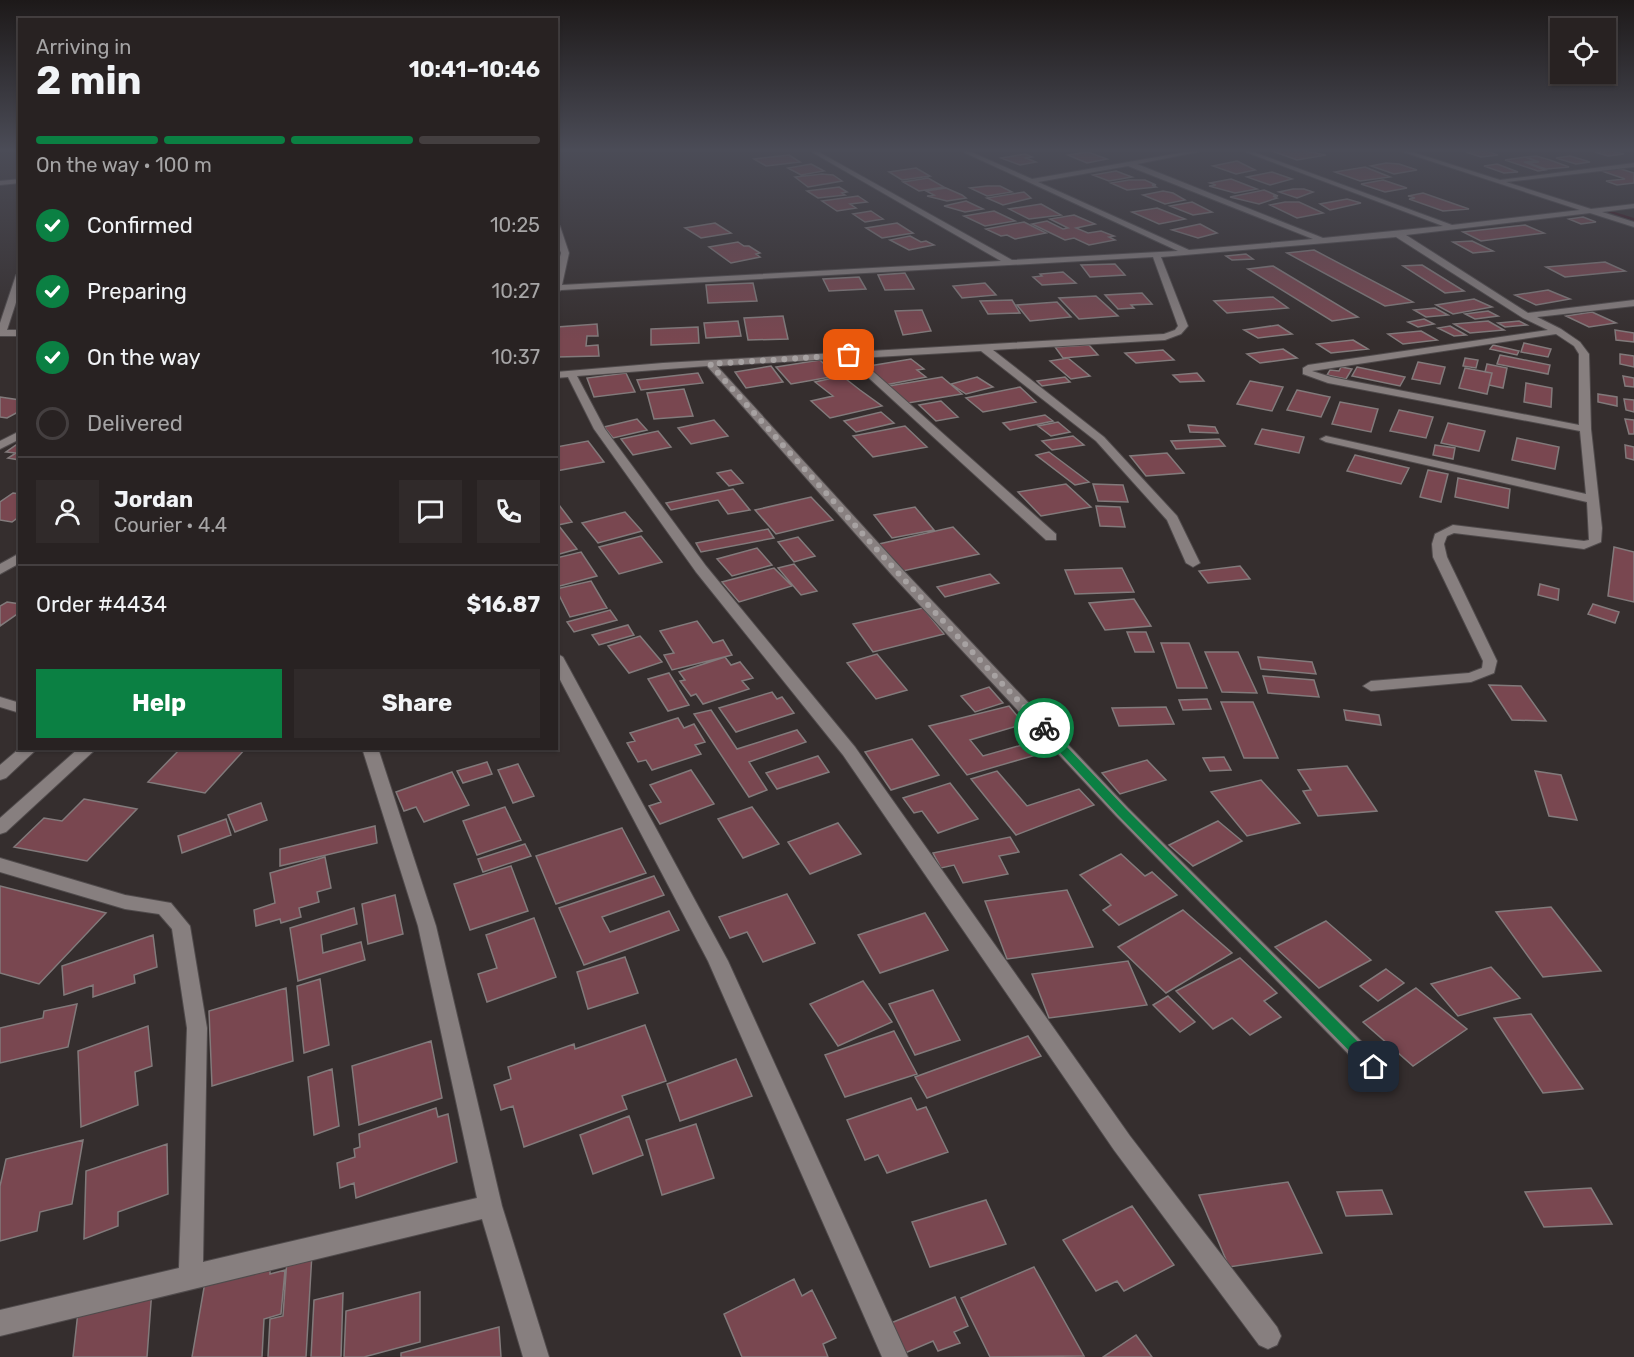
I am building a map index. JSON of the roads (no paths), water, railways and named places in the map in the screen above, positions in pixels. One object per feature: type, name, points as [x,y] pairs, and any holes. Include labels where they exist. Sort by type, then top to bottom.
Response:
[{"type":"street","points":[[925,214],[1013,264]]},
{"type":"street","points":[[1104,214],[1188,253]]},
{"type":"street","points":[[1256,214],[1323,241]]},
{"type":"street","points":[[1417,214],[1451,227]]},
{"type":"street","points":[[558,289],[1188,253],[1398,234],[1572,214]]},
{"type":"street","points":[[1601,214],[1634,225]]},
{"type":"street","points":[[558,232],[565,254],[558,285]]},
{"type":"street","points":[[1371,686],[1472,677],[1489,670],[1490,661],[1440,557],[1438,544],[1441,534],[1453,529],[1584,545],[1594,542],[1596,528],[1585,429],[1584,354],[1577,344],[1558,331],[1526,316],[1398,234]]},
{"type":"street","points":[[1156,255],[1183,326],[1178,333],[1165,337],[615,369],[564,374],[600,429],[694,559],[849,752],[1122,1143],[1268,1336]]},
{"type":"street","points":[[18,281],[1,332],[18,333]]},
{"type":"street","points":[[1526,316],[1634,303]]},
{"type":"street","points":[[1558,331],[1308,368],[1307,372],[1328,380],[1585,429]]},
{"type":"street","points":[[984,348],[1100,440],[1173,519],[1193,563]]},
{"type":"street","points":[[849,355],[1052,537]]},
{"type":"street","points":[[710,364],[897,572],[1114,804],[1374,1067]]},
{"type":"street","points":[[0,446],[18,435]]},
{"type":"street","points":[[1326,439],[1591,499]]},
{"type":"street","points":[[0,570],[18,558]]},
{"type":"street","points":[[558,661],[718,961],[895,1357]]},
{"type":"street","points":[[0,702],[18,707]]},
{"type":"street","points":[[0,774],[28,750]]},
{"type":"street","points":[[0,828],[86,750]]},
{"type":"street","points":[[371,750],[427,926],[490,1206],[536,1357]]},
{"type":"street","points":[[0,865],[125,902],[164,908],[181,926],[197,1028],[190,1276]]},
{"type":"street","points":[[0,1323],[490,1206]]},
{"type":"waterway","points":[[1619,214],[1634,220]]}]
